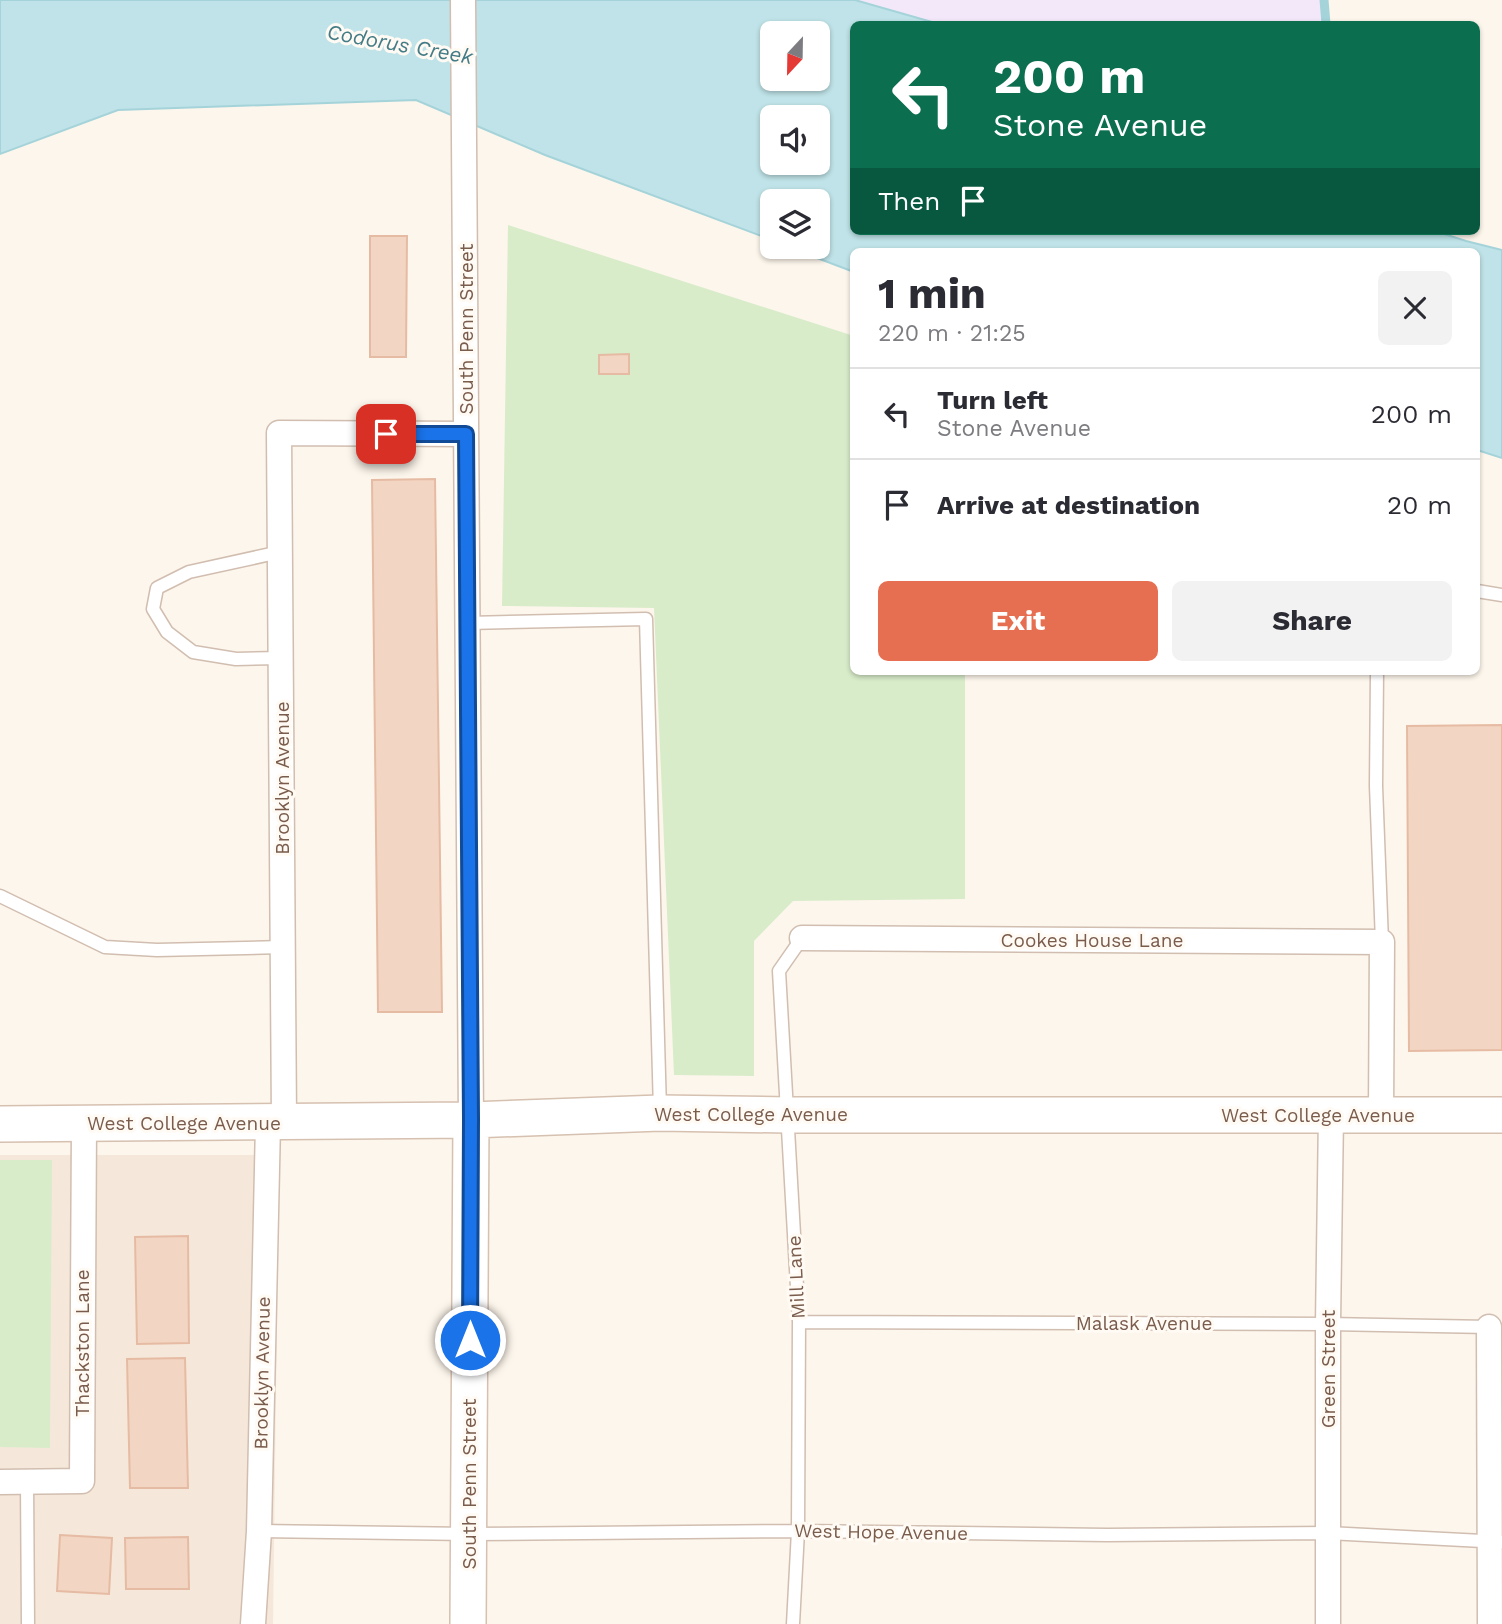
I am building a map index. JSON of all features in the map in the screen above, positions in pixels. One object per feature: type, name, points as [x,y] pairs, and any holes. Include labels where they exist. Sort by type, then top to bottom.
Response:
[{"type":"street","name":"South Penn Street","points":[[463,0],[471,1119],[468,1624]]},
{"type":"street","name":"Brooklyn Avenue","points":[[253,1624],[283,947],[279,433],[466,434]]},
{"type":"street","name":"Cookes House Lane","points":[[802,938],[1382,942]]},
{"type":"street","points":[[1381,1115],[1382,942]]},
{"type":"street","name":"West College Avenue","points":[[0,1124],[471,1119],[660,1113],[1502,1115]]},
{"type":"street","name":"Green Street","points":[[1328,1624],[1331,1114]]},
{"type":"street","name":"Thackston Lane","points":[[0,1482],[82,1480],[84,1123]]},
{"type":"street","points":[[1489,1327],[1495,1542],[1490,1624]]},
{"type":"lane","points":[[280,552],[189,572],[157,588],[153,609],[167,632],[192,652],[236,659],[281,658]]},
{"type":"lane","points":[[1480,591],[1502,595]]},
{"type":"lane","points":[[468,623],[646,619],[660,1113]]},
{"type":"lane","points":[[1377,675],[1376,786],[1382,942]]},
{"type":"lane","points":[[0,896],[105,947],[158,950],[283,947]]},
{"type":"lane","name":"Mill Lane","points":[[793,1624],[798,1531],[799,1322],[779,971],[802,938]]},
{"type":"lane","name":"Malask Avenue","points":[[799,1322],[1489,1327]]},
{"type":"lane","points":[[27,1482],[28,1624]]},
{"type":"lane","name":"West Hope Avenue","points":[[259,1531],[469,1534],[798,1531],[1107,1535],[1328,1533],[1495,1542]]},
{"type":"shaded area","points":[[855,0],[1321,0],[1324,21],[928,21]]},
{"type":"shaded area","points":[[0,1155],[279,1155],[273,1624],[0,1624]]},
{"type":"green space","points":[[508,225],[850,335],[850,675],[965,675],[965,899],[793,901],[754,941],[754,1076],[674,1075],[654,608],[502,606]]},
{"type":"green space","points":[[0,1160],[52,1160],[50,1448],[0,1447]]},
{"type":"water","name":"Codorus Creek","points":[[0,0],[855,0],[928,21],[850,21],[850,235],[1447,235],[1502,250],[1502,458],[1480,451],[1480,248],[850,248],[850,270],[820,259],[830,259],[830,189],[760,189],[760,236],[545,155],[416,100],[118,110],[0,154]]},
{"type":"building","points":[[370,236],[407,236],[406,357],[370,357]]},
{"type":"building","points":[[629,354],[629,374],[599,374],[599,355]]},
{"type":"building","points":[[435,479],[442,1012],[378,1012],[372,480]]},
{"type":"building","points":[[1502,725],[1502,1050],[1409,1051],[1407,726]]},
{"type":"building","points":[[188,1236],[189,1343],[137,1344],[135,1237]]},
{"type":"building","points":[[185,1358],[188,1488],[130,1488],[127,1359]]},
{"type":"building","points":[[60,1535],[112,1538],[109,1594],[57,1591]]},
{"type":"building","points":[[188,1537],[189,1589],[126,1589],[125,1538]]},
{"type":"waterway","points":[[1324,0],[1326,21]]},
{"type":"route","points":[[386,434],[466,434],[470,1340]]}]
